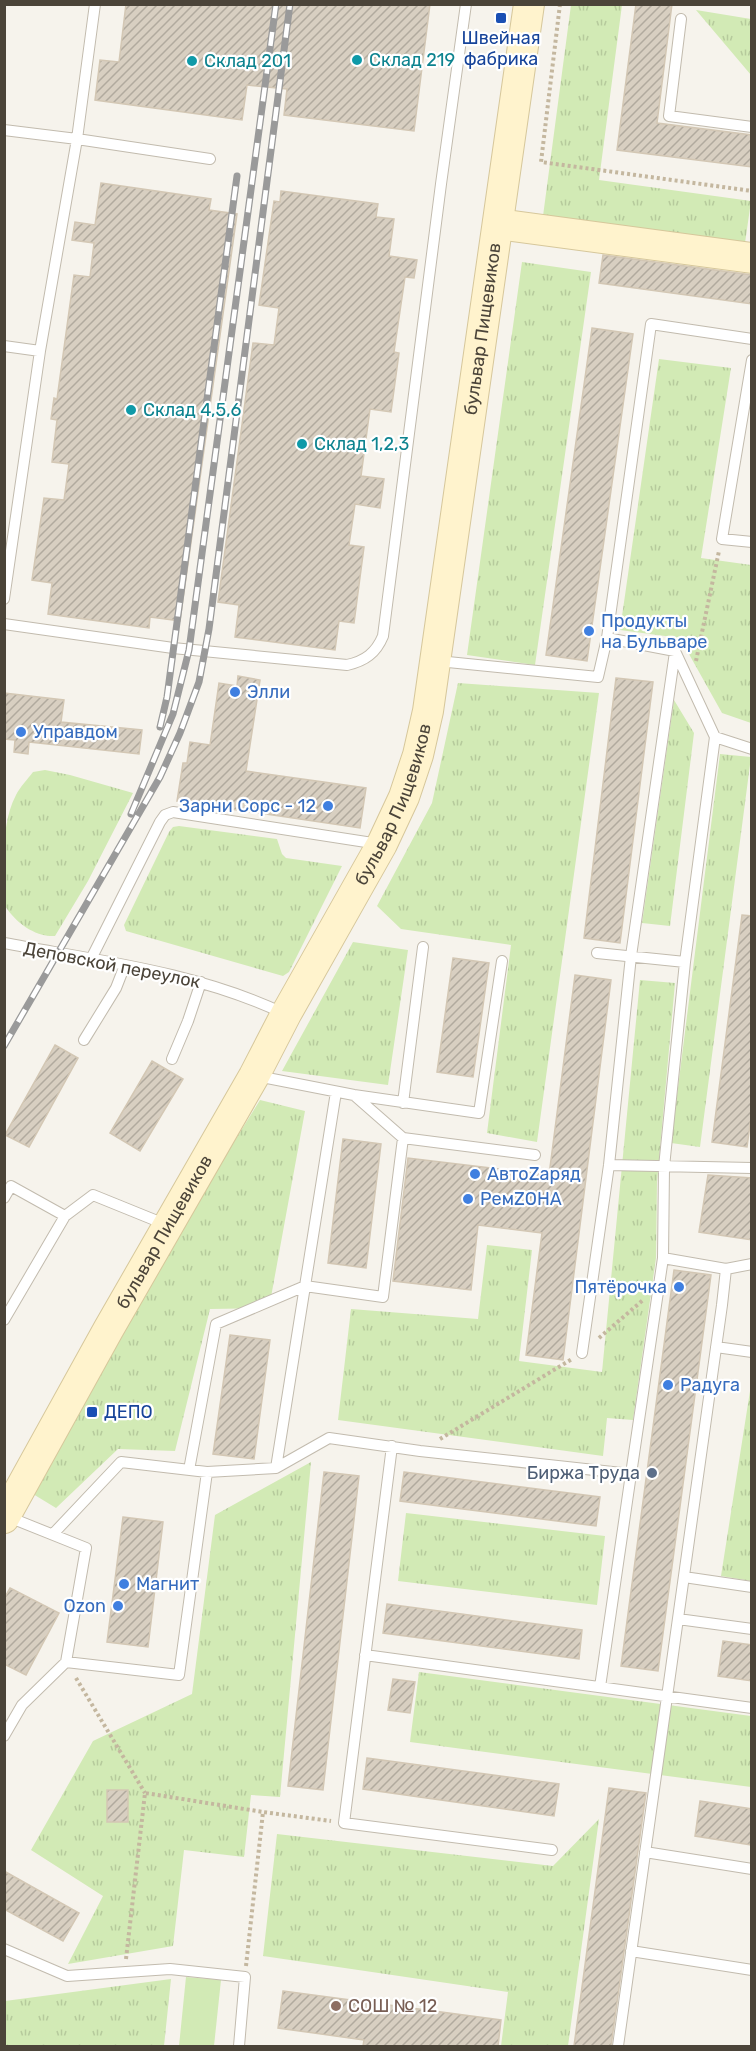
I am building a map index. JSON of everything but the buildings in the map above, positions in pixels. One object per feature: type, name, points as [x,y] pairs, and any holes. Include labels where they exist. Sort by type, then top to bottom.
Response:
[{"type":"main road","name":"бульвар Пищевиков","points":[[5,1517],[167,1225],[254,1076],[286,1014],[382,844],[404,797],[418,755],[435,661],[529,4]]},
{"type":"main road","points":[[498,224],[752,258]]},
{"type":"lane","points":[[4,599],[40,351],[77,139],[95,4]]},
{"type":"lane","points":[[4,624],[173,648],[347,665],[368,658],[380,644],[384,636],[466,4]]},
{"type":"lane","points":[[681,19],[669,116],[752,127]]},
{"type":"lane","points":[[4,130],[210,159]]},
{"type":"lane","points":[[435,661],[598,677],[607,639],[651,324],[752,339]]},
{"type":"lane","points":[[4,346],[40,351]]},
{"type":"lane","points":[[752,360],[722,539],[752,542]]},
{"type":"lane","points":[[607,639],[675,651]]},
{"type":"lane","points":[[600,1687],[660,1286],[663,1258],[664,1167],[685,962],[716,737],[675,651]]},
{"type":"lane","points":[[582,1353],[609,1165],[631,956],[675,651]]},
{"type":"lane","points":[[716,737],[752,749]]},
{"type":"lane","points":[[91,959],[160,822],[165,815],[172,812],[382,844]]},
{"type":"lane","name":"Деповской переулок","points":[[4,943],[166,972],[260,1002],[286,1014]]},
{"type":"lane","points":[[403,1103],[423,947]]},
{"type":"lane","points":[[597,953],[685,962]]},
{"type":"lane","points":[[254,1076],[354,1095],[479,1113],[502,961]]},
{"type":"lane","points":[[84,1040],[116,988],[125,965]]},
{"type":"lane","points":[[172,1059],[201,982]]},
{"type":"lane","points":[[276,1468],[336,1092]]},
{"type":"lane","points":[[354,1095],[403,1138],[535,1155]]},
{"type":"lane","points":[[189,1470],[216,1324],[305,1286],[383,1297],[403,1138]]},
{"type":"lane","points":[[609,1165],[752,1168]]},
{"type":"lane","points":[[4,1198],[11,1186],[65,1216]]},
{"type":"lane","points":[[4,1320],[65,1216],[93,1195],[167,1225]]},
{"type":"lane","points":[[663,1258],[726,1269],[752,1264]]},
{"type":"lane","points":[[618,2046],[717,1347],[726,1269]]},
{"type":"lane","points":[[717,1347],[752,1352]]},
{"type":"lane","points":[[53,1534],[121,1462],[207,1472],[276,1468],[329,1438],[420,1451],[631,1474]]},
{"type":"lane","points":[[392,1446],[344,1823],[552,1850]]},
{"type":"lane","points":[[66,1662],[179,1675],[207,1472]]},
{"type":"lane","points":[[4,1736],[22,1705],[66,1662],[86,1548],[5,1517]]},
{"type":"lane","points":[[684,1577],[752,1587]]},
{"type":"lane","points":[[678,1619],[752,1629]]},
{"type":"lane","points":[[365,1655],[752,1708]]},
{"type":"lane","points":[[645,1852],[752,1869]]},
{"type":"lane","points":[[4,1949],[67,1977],[170,1969],[245,1977],[239,2046]]},
{"type":"lane","points":[[632,1951],[752,1970]]},
{"type":"path","points":[[560,4],[541,162],[752,191]]},
{"type":"path","points":[[691,684],[722,539]]},
{"type":"path","points":[[420,1451],[582,1353],[660,1286]]},
{"type":"path","points":[[66,1662],[145,1793],[124,1972]]},
{"type":"path","points":[[145,1793],[344,1823]]},
{"type":"path","points":[[245,1977],[263,1812]]},
{"type":"green space","points":[[571,5],[622,5],[599,180],[751,201],[745,243],[543,216]]},
{"type":"green space","points":[[696,10],[751,19],[751,75]]},
{"type":"green space","points":[[522,262],[591,272],[535,665],[467,655]]},
{"type":"green space","points":[[659,359],[731,368],[701,558],[751,565],[751,723],[722,713],[680,638],[620,630]]},
{"type":"green space","points":[[458,683],[599,693],[537,1142],[487,1133],[511,945],[401,929],[377,906],[432,803]]},
{"type":"green space","points":[[674,700],[694,733],[670,926],[642,923]]},
{"type":"green space","points":[[720,754],[751,757],[700,1147],[671,1143]]},
{"type":"green space","points":[[45,770],[133,793],[88,881],[55,936],[40,934],[27,928],[5,906],[4,849],[7,820],[18,792],[33,772]]},
{"type":"green space","points":[[173,827],[277,839],[282,854],[286,858],[342,866],[289,972],[283,976],[126,931],[124,925],[169,832]]},
{"type":"green space","points":[[353,942],[408,950],[388,1085],[282,1071]]},
{"type":"green space","points":[[640,980],[675,983],[657,1182],[656,1258],[633,1420],[607,1418],[603,1456],[338,1420],[351,1309],[478,1319],[487,1245],[532,1250],[519,1361],[602,1372]]},
{"type":"green space","points":[[260,1100],[305,1111],[269,1308],[210,1309],[175,1451],[118,1449],[56,1508],[33,1494],[163,1256]]},
{"type":"green space","points":[[750,1391],[752,1391],[751,1581],[721,1576]]},
{"type":"green space","points":[[311,1462],[280,1797],[251,1795],[244,1857],[184,1850],[173,1946],[68,1964],[103,1896],[31,1850],[93,1741],[192,1694],[215,1515]]},
{"type":"green space","points":[[406,1513],[605,1536],[597,1605],[398,1581]]},
{"type":"green space","points":[[419,1672],[751,1716],[751,1787],[410,1742]]},
{"type":"green space","points":[[599,1819],[568,2046],[501,2046],[508,1992],[263,1956],[277,1834],[553,1866]]},
{"type":"green space","points":[[186,1977],[221,1980],[214,2046],[179,2046]]},
{"type":"green space","points":[[171,1979],[164,2046],[5,2046],[5,2001]]},
{"type":"railway","points":[[131,814],[173,714],[189,650],[276,4]]},
{"type":"railway","points":[[4,1046],[160,777],[199,682],[209,629],[290,4]]},
{"type":"railway","points":[[160,727],[167,697],[237,176]]},
{"type":"place","name":"Швейная фабрика","points":[[501,18]]},
{"type":"place","name":"Склад 219","points":[[357,60]]},
{"type":"place","name":"Склад 201","points":[[192,61]]},
{"type":"place","name":"Склад 4,5,6","points":[[131,410]]},
{"type":"place","name":"Склад 1,2,3","points":[[302,444]]},
{"type":"place","name":"Продукты на Бульваре","points":[[589,631]]},
{"type":"place","name":"Элли","points":[[235,692]]},
{"type":"place","name":"Управдом","points":[[21,732]]},
{"type":"place","name":"Зарни Сорс - 12","points":[[328,806]]},
{"type":"place","name":"АвтоZаряд","points":[[475,1174]]},
{"type":"place","name":"РемZОНА","points":[[468,1199]]},
{"type":"place","name":"Пятёрочка","points":[[679,1287]]},
{"type":"place","name":"Радуга","points":[[668,1385]]},
{"type":"place","name":"ДЕПО","points":[[92,1412]]},
{"type":"place","name":"Биржа Труда","points":[[652,1473]]},
{"type":"place","name":"Магнит","points":[[124,1584]]},
{"type":"place","name":"Ozon","points":[[118,1606]]},
{"type":"place","name":"СОШ № 12","points":[[336,2006]]}]
